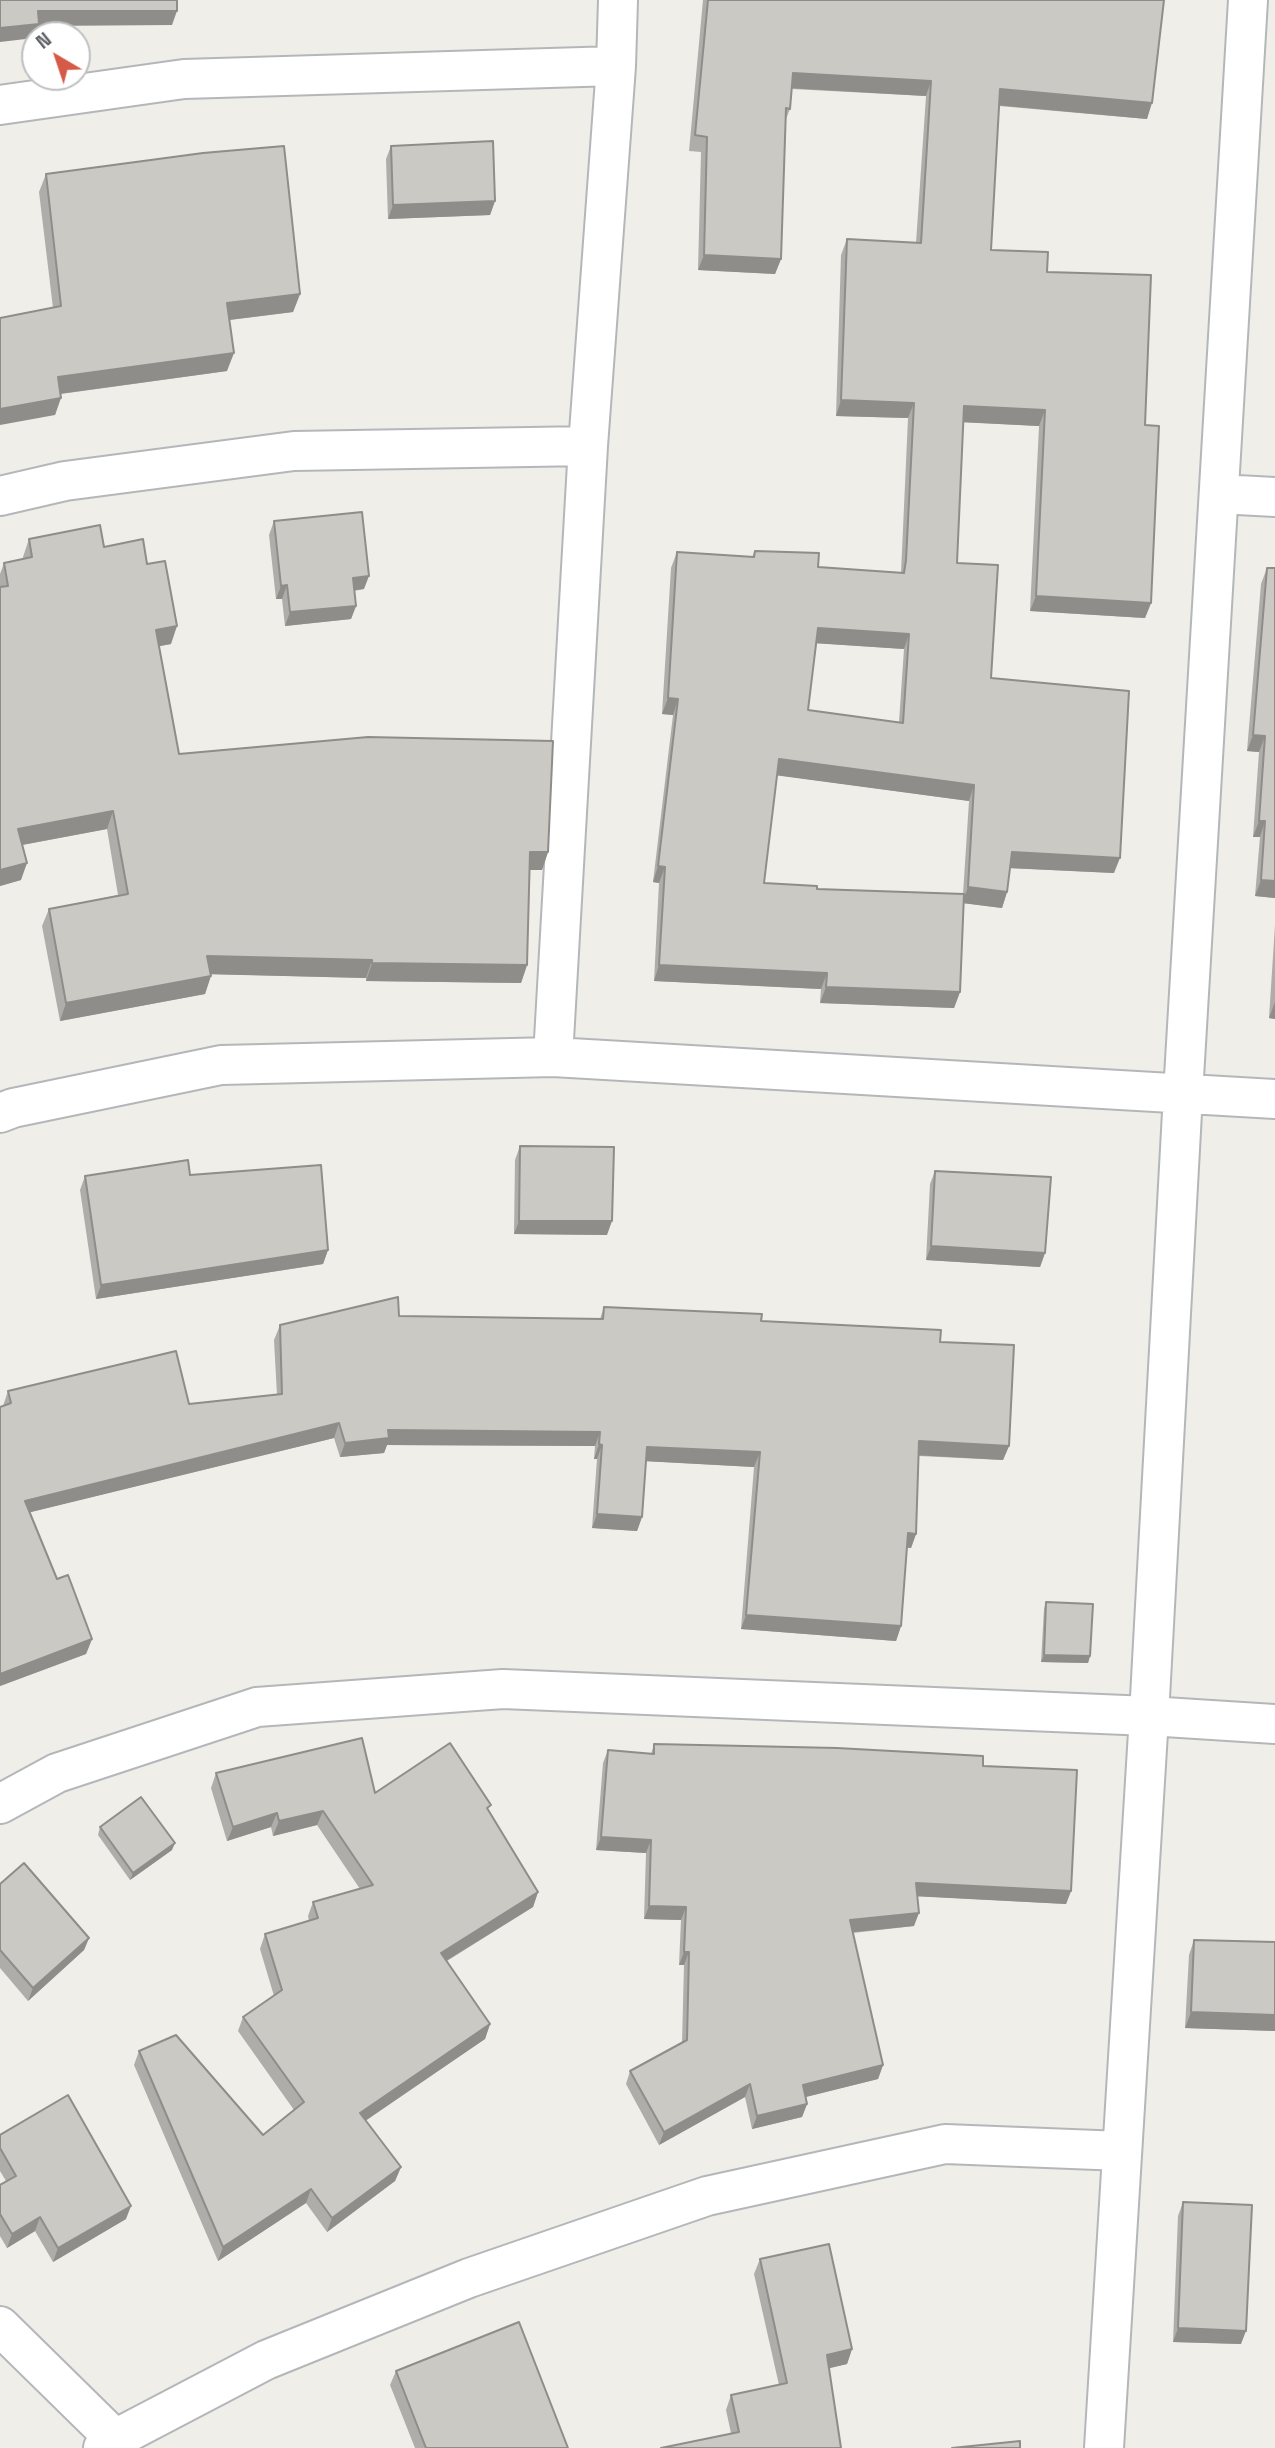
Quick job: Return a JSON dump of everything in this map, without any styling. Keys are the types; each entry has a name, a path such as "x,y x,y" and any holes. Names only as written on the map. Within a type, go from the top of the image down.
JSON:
{"street":[{"path":"553,1057 588,446 616,66 618,0"},
{"path":"1104,2448 1248,0"},
{"path":"0,105 184,79 616,66"},
{"path":"0,496 65,481 294,452 588,446"},
{"path":"1219,494 1275,497"},
{"path":"0,1113 13,1108 221,1065 553,1057 1275,1100"},
{"path":"0,1804 57,1773 257,1707 503,1689 1149,1716 1275,1724"},
{"path":"0,2326 109,2444 279,2355 469,2278 707,2196 945,2144 1122,2151"}],"building":[{"path":"0,0 177,0 177,11 38,11 39,21 21,21 21,26 0,28"},
{"path":"708,0 1164,0 1152,103 1000,89 991,250 1048,252 1047,272 1151,275 1145,425 1159,426 1151,603 1036,596 1045,410 964,406 957,563 998,565 991,678 1129,691 1120,858 1012,852 1007,892 968,887 974,785 779,759 764,883 817,886 817,889 964,894 960,992 826,987 827,973 659,965 665,867 658,866 678,699 668,698 677,552 754,557 755,551 819,553 818,567 904,573 914,403 841,400 847,239 921,243 931,81 793,73 790,109 786,108 781,259 704,255 707,137 695,135","holes":["818,628 909,634 903,723 808,710"]},
{"path":"493,141 495,201 393,205 391,146"},
{"path":"284,146 300,294 227,303 234,353 58,377 61,398 0,409 0,318 61,306 46,174 203,153"},
{"path":"362,512 369,576 353,578 356,606 290,612 287,585 281,586 274,521"},
{"path":"100,525 104,547 143,539 147,564 165,561 177,626 156,630 179,754 368,737 553,741 548,852 530,852 527,965 372,963 372,960 207,956 211,976 66,1003 49,909 128,894 113,811 18,829 27,863 0,870 0,587 8,586 4,563 32,557 29,539"},
{"path":"1267,568 1275,568 1275,881 1261,880 1265,821 1259,821 1265,736 1253,735"},
{"path":"520,1146 614,1147 612,1221 519,1221"},
{"path":"188,1160 190,1175 321,1165 328,1250 101,1285 85,1176"},
{"path":"935,1171 1051,1177 1045,1253 931,1246"},
{"path":"398,1297 399,1316 603,1319 604,1307 762,1314 761,1321 941,1330 940,1342 1014,1345 1009,1446 919,1441 916,1534 908,1533 901,1626 746,1615 760,1452 647,1447 642,1517 597,1514 602,1445 599,1444 600,1432 388,1430 389,1438 345,1443 339,1423 25,1501 57,1579 68,1575 92,1639 0,1674 0,1407 11,1403 8,1391 176,1351 189,1404 282,1394 280,1325"},
{"path":"1046,1602 1093,1604 1090,1656 1044,1655"},
{"path":"362,1738 375,1793 450,1743 491,1805 487,1808 538,1892 441,1953 490,2024 360,2113 401,2167 332,2218 311,2189 223,2247 139,2051 176,2035 263,2135 304,2102 243,2017 282,1990 265,1934 318,1918 313,1902 373,1885 323,1811 279,1821 277,1813 233,1827 216,1773"},
{"path":"654,1744 837,1748 983,1756 983,1766 1077,1770 1071,1891 916,1883 919,1913 850,1920 883,2065 803,2085 807,2104 757,2116 750,2084 664,2132 630,2071 687,2040 689,1952 684,1952 686,1907 649,1906 651,1840 601,1837 608,1750 654,1754"},
{"path":"141,1797 175,1843 133,1873 100,1827"},
{"path":"24,1863 89,1938 33,1988 0,1950 0,1884"},
{"path":"1194,1940 1275,1942 1275,2015 1191,2012"},
{"path":"68,2095 131,2206 58,2248 40,2217 12,2234 0,2214 0,2185 16,2176 0,2148 0,2135"},
{"path":"1183,2202 1252,2205 1246,2331 1178,2328"},
{"path":"829,2244 852,2349 827,2355 841,2448 661,2448 739,2432 731,2395 787,2383 760,2259"},
{"path":"519,2322 568,2448 426,2448 396,2371"},
{"path":"1020,2441 1020,2448 952,2448"}]}
